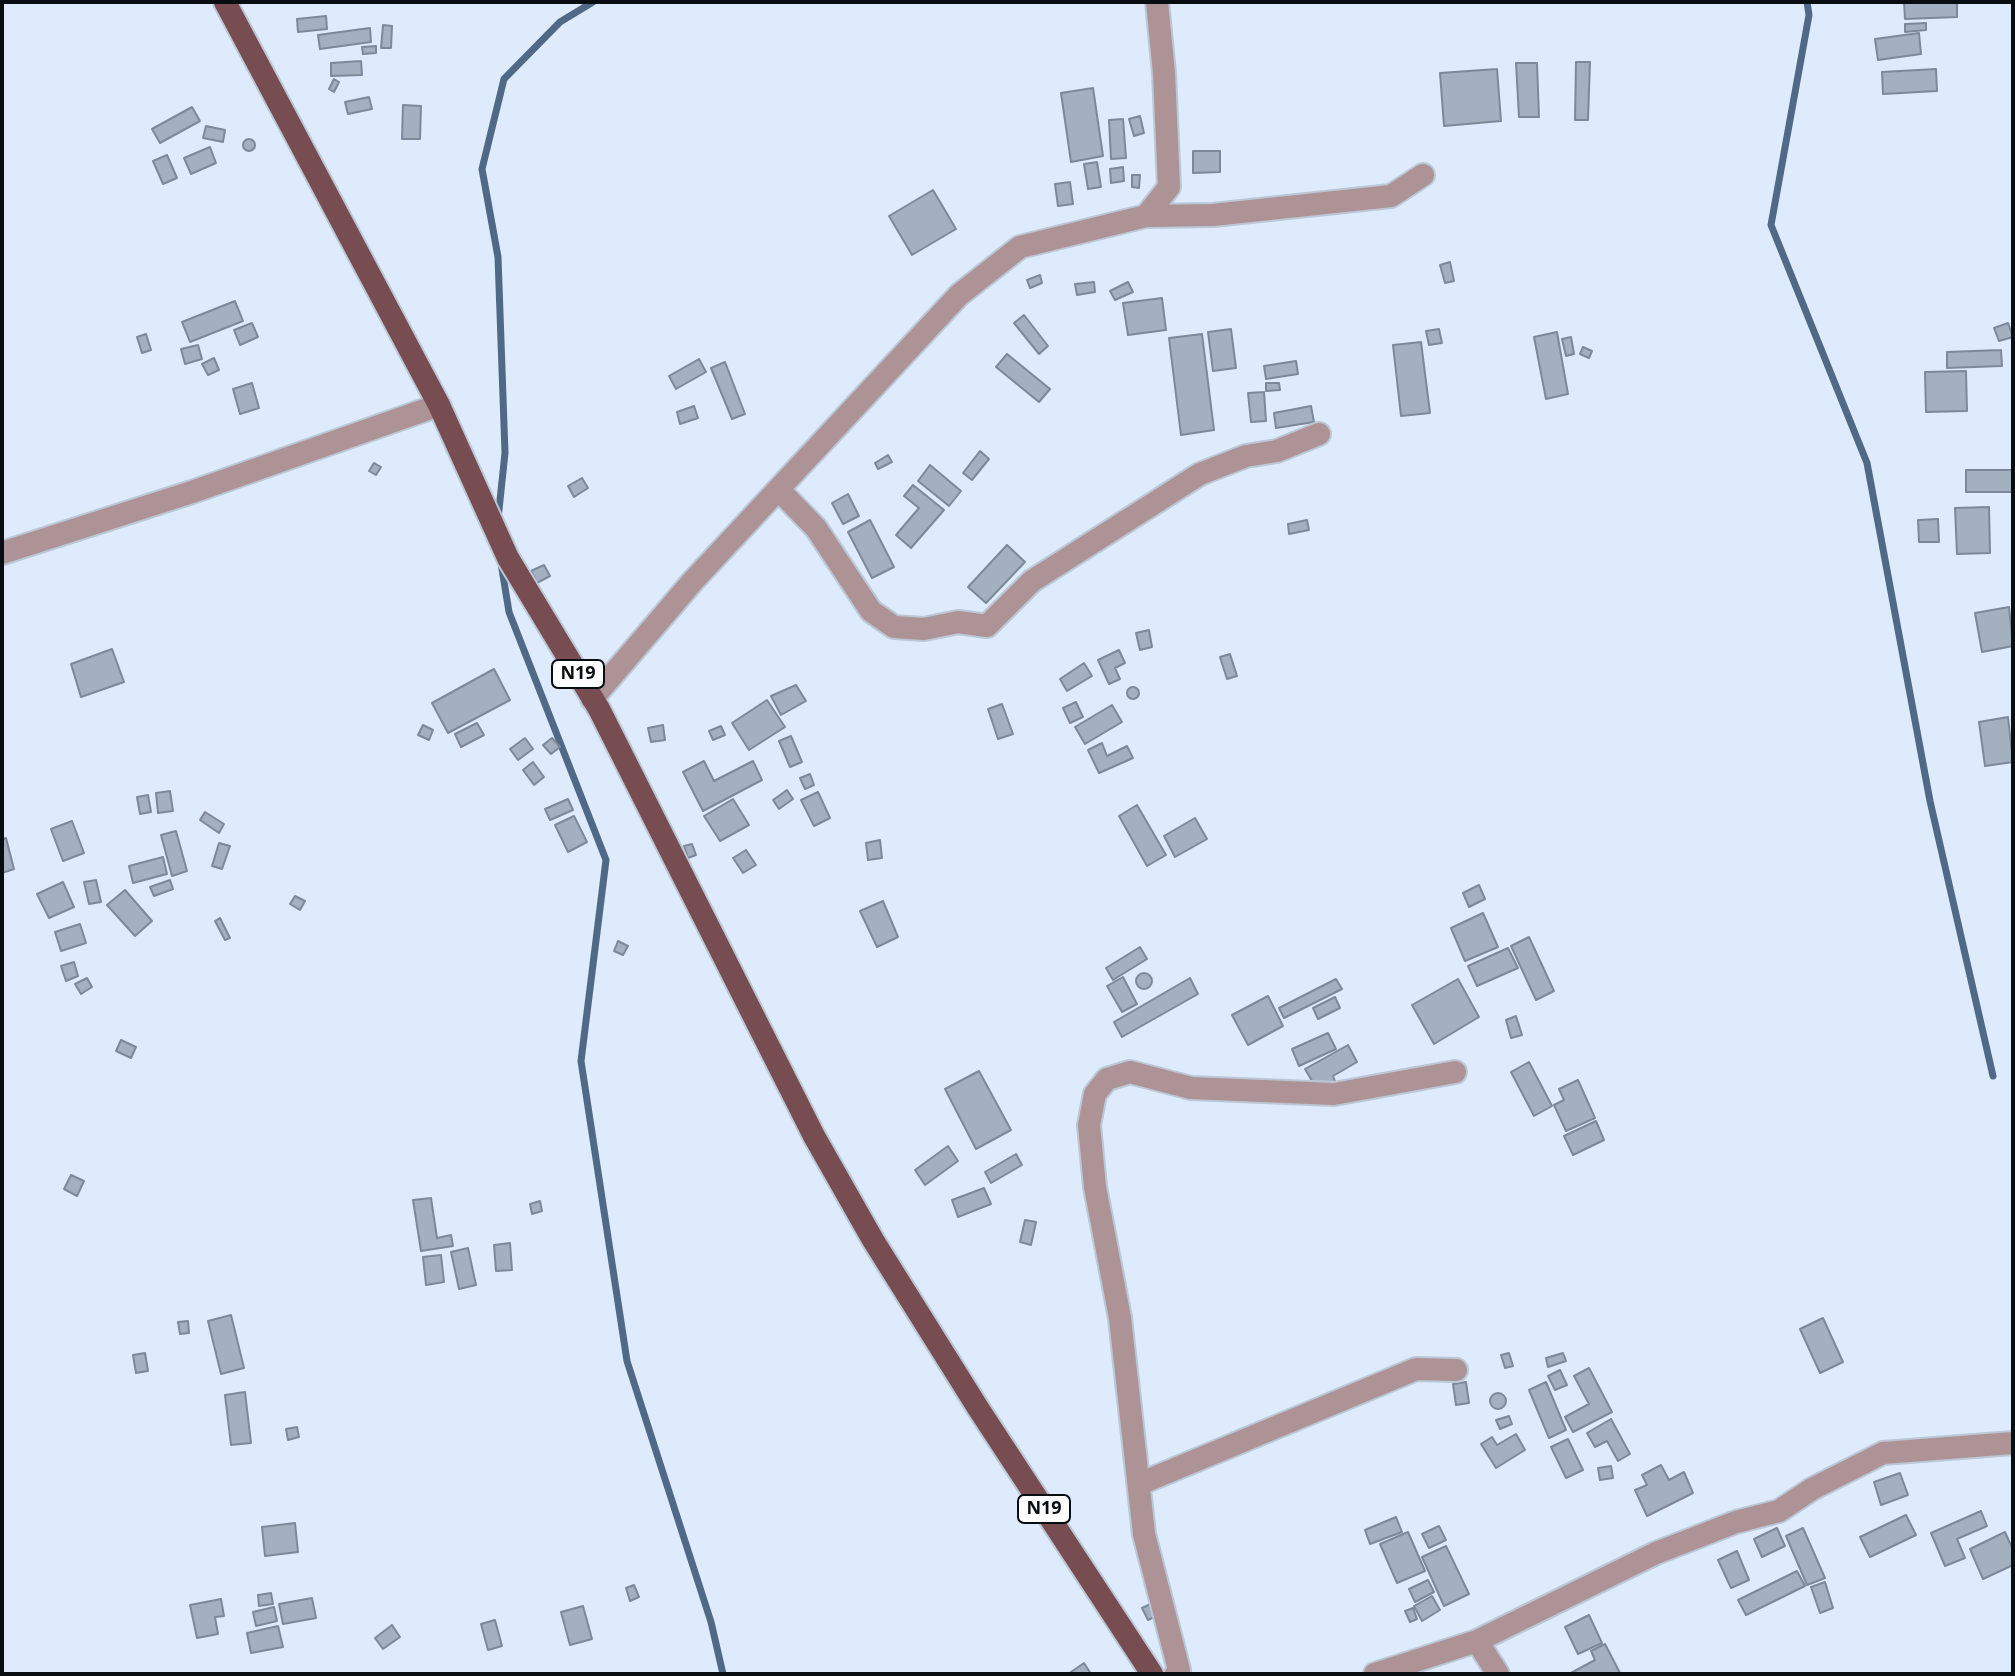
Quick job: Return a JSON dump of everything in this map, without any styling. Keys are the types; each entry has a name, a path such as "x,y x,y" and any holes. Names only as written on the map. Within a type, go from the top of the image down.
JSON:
{"main road":[{"name":"N19","path":"225,2 439,405 508,558 592,699 763,1039 873,1240 1152,1674"}],"street":[{"path":"1146,216 1169,187 1157,2"},
{"path":"592,699 693,581 959,295 1020,247 1146,216 1213,215 1391,196 1423,175"},
{"path":"2,553 192,492 439,405"},
{"path":"779,490 816,528 871,611 894,627 924,629 958,622 987,626 1032,581 1200,474 1246,456 1277,451 1319,434"},
{"path":"1176,1674 1179,1670 1144,1534 1120,1318 1095,1187 1089,1125 1095,1094 1107,1079 1130,1072 1191,1088 1334,1094 1455,1072"},
{"path":"1139,1484 1416,1369 1456,1370"},
{"path":"1375,1674 1477,1641 1656,1553 1736,1522 1779,1511 1812,1489 1883,1453 2013,1443"},
{"path":"1477,1641 1498,1674"}],"building":[{"path":"1904,2 1957,2 1957,17 1905,19"},
{"path":"326,16 327,29 298,32 297,19"},
{"path":"1926,23 1926,30 1905,32 1905,24"},
{"path":"383,25 392,26 391,48 381,48"},
{"path":"370,28 371,42 320,49 318,35"},
{"path":"1919,33 1921,54 1878,60 1875,39"},
{"path":"376,46 376,53 363,54 362,47"},
{"path":"361,61 362,75 331,76 331,63"},
{"path":"1576,62 1590,62 1588,120 1575,120"},
{"path":"1516,63 1537,63 1539,117 1519,117"},
{"path":"1497,69 1501,121 1444,126 1440,73"},
{"path":"1936,69 1937,91 1883,94 1882,72"},
{"path":"334,79 339,82 334,92 329,89"},
{"path":"1093,88 1103,156 1071,162 1061,93"},
{"path":"369,97 372,109 348,114 345,102"},
{"path":"403,105 421,106 420,139 402,139"},
{"path":"192,107 200,121 160,143 152,129"},
{"path":"1140,116 1144,133 1134,136 1129,119"},
{"path":"1123,119 1126,158 1111,159 1109,120"},
{"path":"206,126 225,130 223,142 203,138"},
{"path":"249,139 255,145 249,151 243,145"},
{"path":"210,147 216,163 191,174 184,158"},
{"path":"1193,151 1220,151 1220,172 1193,173"},
{"path":"167,155 177,178 163,184 153,161"},
{"path":"1097,162 1101,187 1088,189 1084,164"},
{"path":"1123,167 1124,181 1111,183 1110,169"},
{"path":"1132,175 1140,175 1139,188 1132,187"},
{"path":"1070,182 1073,204 1058,206 1055,184"},
{"path":"933,190 956,229 912,255 889,216"},
{"path":"1450,262 1454,281 1445,283 1440,265"},
{"path":"1040,275 1042,283 1030,288 1027,280"},
{"path":"1094,282 1095,292 1077,295 1075,284"},
{"path":"1128,282 1133,292 1115,300 1110,291"},
{"path":"1162,298 1166,330 1128,335 1123,303"},
{"path":"235,301 243,321 190,342 182,322"},
{"path":"1024,315 1048,346 1039,354 1014,323"},
{"path":"252,323 258,337 240,345 234,330"},
{"path":"2008,323 2013,337 1999,341 1994,328"},
{"path":"1231,329 1236,368 1213,371 1208,332"},
{"path":"1439,329 1442,343 1429,345 1426,331"},
{"path":"1557,332 1568,394 1546,399 1534,337"},
{"path":"146,334 151,350 142,353 137,337"},
{"path":"1202,334 1214,430 1181,435 1169,338"},
{"path":"1571,337 1574,354 1566,356 1562,339"},
{"path":"1421,342 1430,413 1401,416 1393,345"},
{"path":"198,345 202,359 185,364 181,349"},
{"path":"1583,347 1592,351 1589,358 1580,354"},
{"path":"2001,350 2002,366 1947,368 1947,352"},
{"path":"1007,354 1050,389 1039,402 996,367"},
{"path":"214,358 219,370 208,375 202,364"},
{"path":"699,359 706,372 676,389 669,376"},
{"path":"1296,361 1298,374 1266,379 1264,366"},
{"path":"725,362 745,414 732,419 711,368"},
{"path":"1966,371 1967,411 1926,412 1925,372"},
{"path":"252,383 259,408 240,414 233,389"},
{"path":"1266,383 1279,383 1280,390 1266,391"},
{"path":"1264,392 1266,421 1251,422 1248,393"},
{"path":"694,406 698,418 680,424 677,412"},
{"path":"1311,406 1314,422 1276,428 1274,413"},
{"path":"980,451 989,459 972,480 963,473"},
{"path":"888,455 892,462 878,469 875,463"},
{"path":"374,463 381,467 376,475 369,471"},
{"path":"930,465 961,491 949,506 918,481"},
{"path":"1966,470 2013,470 2013,492 1966,492"},
{"path":"582,478 588,488 574,497 568,486"},
{"path":"913,485 944,510 911,548 896,535 919,508 904,496"},
{"path":"848,494 859,516 843,524 832,503"},
{"path":"1989,507 1990,553 1957,554 1955,508"},
{"path":"1938,519 1939,542 1919,542 1918,520"},
{"path":"870,520 894,567 872,578 848,532"},
{"path":"1307,520 1309,530 1289,534 1288,524"},
{"path":"1007,545 1025,562 986,603 968,587"},
{"path":"544,565 550,576 537,583 531,571"},
{"path":"2009,607 2013,646 1982,652 1975,613"},
{"path":"1149,630 1152,647 1140,650 1136,633"},
{"path":"112,649 124,682 81,697 71,664"},
{"path":"1119,650 1125,663 1115,668 1120,679 1109,684 1098,660"},
{"path":"1230,654 1237,676 1227,679 1220,657"},
{"path":"1084,663 1092,676 1067,691 1060,679"},
{"path":"494,669 510,700 448,733 432,703"},
{"path":"796,685 806,701 781,715 771,696"},
{"path":"1133,687 1139,693 1133,699 1127,693"},
{"path":"767,700 785,727 749,750 732,723"},
{"path":"1076,702 1083,717 1070,723 1063,708"},
{"path":"1002,704 1013,734 998,739 988,709"},
{"path":"1112,705 1122,722 1085,744 1075,727"},
{"path":"2008,717 2013,762 1985,766 1979,722"},
{"path":"477,723 484,735 461,747 455,734"},
{"path":"423,725 433,730 429,740 418,735"},
{"path":"663,725 665,740 651,742 648,728"},
{"path":"721,726 725,735 713,740 709,731"},
{"path":"791,736 802,762 790,767 779,741"},
{"path":"525,738 533,749 518,760 510,749"},
{"path":"552,738 560,747 551,754 543,745"},
{"path":"1102,743 1107,756 1127,746 1133,758 1099,773 1088,750"},
{"path":"704,761 714,781 753,761 762,780 703,811 683,772"},
{"path":"533,762 544,777 534,785 523,770"},
{"path":"810,774 814,785 805,789 800,778"},
{"path":"787,790 793,799 779,809 773,800"},
{"path":"170,791 173,811 158,813 156,793"},
{"path":"818,792 830,818 814,826 801,800"},
{"path":"148,795 151,812 140,814 137,797"},
{"path":"568,799 573,810 550,820 545,809"},
{"path":"733,799 749,825 720,841 704,816"},
{"path":"1137,805 1166,855 1147,866 1119,816"},
{"path":"205,812 224,824 219,833 200,820"},
{"path":"574,816 587,842 568,852 555,825"},
{"path":"1195,818 1207,839 1175,857 1164,836"},
{"path":"72,821 84,853 63,861 51,829"},
{"path":"176,831 187,871 172,876 161,835"},
{"path":"6,838 14,869 2,873 2,840"},
{"path":"880,840 882,858 868,860 866,843"},
{"path":"219,843 230,846 222,869 212,866"},
{"path":"692,844 696,855 688,858 684,846"},
{"path":"746,850 756,865 743,873 733,858"},
{"path":"163,857 167,874 133,883 129,866"},
{"path":"96,880 101,902 89,904 84,882"},
{"path":"170,880 173,889 154,896 150,887"},
{"path":"63,882 74,907 49,918 37,894"},
{"path":"1479,885 1485,899 1469,907 1463,893"},
{"path":"125,890 152,921 135,936 107,905"},
{"path":"295,896 305,901 300,910 290,904"},
{"path":"883,901 898,937 877,947 860,911"},
{"path":"1483,913 1498,947 1465,961 1451,928"},
{"path":"220,918 230,938 225,940 215,921"},
{"path":"80,924 86,943 61,951 55,932"},
{"path":"1529,937 1554,991 1536,1000 1511,946"},
{"path":"618,941 628,946 623,955 614,951"},
{"path":"1140,947 1147,959 1113,980 1106,968"},
{"path":"1508,948 1518,968 1477,986 1468,966"},
{"path":"74,962 78,976 66,981 61,966"},
{"path":"1141,973 1147,973 1152,981 1150,987 1141,989 1136,984 1136,978"},
{"path":"1123,977 1137,1004 1122,1012 1107,986"},
{"path":"87,978 92,987 81,994 75,984"},
{"path":"1190,978 1198,994 1122,1037 1114,1022"},
{"path":"1336,979 1342,989 1284,1018 1279,1008"},
{"path":"1458,979 1479,1017 1434,1044 1412,1005"},
{"path":"1268,996 1283,1026 1248,1045 1232,1015"},
{"path":"1335,997 1340,1008 1318,1019 1313,1008"},
{"path":"1516,1016 1522,1035 1511,1038 1506,1020"},
{"path":"1328,1033 1336,1049 1299,1066 1292,1049"},
{"path":"121,1040 136,1047 131,1058 116,1051"},
{"path":"1348,1045 1357,1062 1333,1076 1335,1081 1318,1091 1305,1069"},
{"path":"1529,1062 1552,1106 1534,1116 1511,1072"},
{"path":"979,1071 1011,1130 976,1149 945,1089"},
{"path":"1578,1080 1595,1118 1566,1131 1554,1105 1564,1100 1559,1089"},
{"path":"1596,1121 1604,1140 1573,1155 1564,1136"},
{"path":"948,1146 958,1161 925,1185 915,1170"},
{"path":"1016,1154 1022,1165 991,1183 985,1172"},
{"path":"71,1175 84,1181 77,1196 64,1189"},
{"path":"984,1188 991,1204 958,1217 952,1200"},
{"path":"431,1198 437,1238 451,1235 453,1246 421,1251 413,1200"},
{"path":"540,1201 542,1211 532,1214 530,1204"},
{"path":"1025,1220 1036,1222 1031,1245 1020,1242"},
{"path":"510,1243 512,1270 496,1271 494,1245"},
{"path":"468,1248 476,1285 459,1289 451,1252"},
{"path":"441,1255 444,1282 426,1285 423,1257"},
{"path":"231,1315 244,1368 221,1374 208,1321"},
{"path":"1823,1318 1843,1362 1820,1373 1800,1329"},
{"path":"188,1321 189,1333 180,1334 178,1322"},
{"path":"145,1353 148,1371 136,1373 133,1355"},
{"path":"1509,1353 1513,1366 1505,1368 1501,1355"},
{"path":"1563,1353 1566,1361 1548,1367 1546,1358"},
{"path":"1589,1368 1612,1412 1573,1432 1565,1417 1589,1404 1574,1376"},
{"path":"1560,1370 1567,1385 1555,1390 1548,1376"},
{"path":"1466,1382 1469,1403 1456,1405 1453,1384"},
{"path":"1546,1382 1566,1430 1549,1438 1529,1390"},
{"path":"245,1392 251,1443 231,1445 225,1395"},
{"path":"1498,1393 1504,1395 1504,1407 1498,1409 1492,1407 1490,1401 1492,1395"},
{"path":"1509,1416 1512,1424 1500,1429 1496,1420"},
{"path":"1611,1419 1630,1454 1618,1461 1607,1441 1595,1447 1587,1433"},
{"path":"297,1427 299,1437 288,1440 286,1429"},
{"path":"1516,1434 1525,1450 1496,1468 1481,1444 1492,1437 1497,1445"},
{"path":"1568,1439 1583,1470 1566,1478 1551,1447"},
{"path":"1661,1465 1669,1480 1684,1472 1693,1493 1647,1516 1635,1490 1647,1485 1642,1475"},
{"path":"1611,1466 1613,1478 1600,1480 1598,1468"},
{"path":"1900,1473 1908,1495 1881,1505 1874,1482"},
{"path":"1981,1511 1987,1526 1957,1539 1965,1558 1945,1566 1931,1533"},
{"path":"1906,1515 1916,1535 1870,1557 1860,1537"},
{"path":"1396,1517 1402,1532 1370,1544 1365,1530"},
{"path":"295,1523 298,1552 265,1556 262,1527"},
{"path":"1439,1526 1446,1540 1429,1548 1422,1534"},
{"path":"1777,1528 1785,1546 1762,1557 1754,1539"},
{"path":"1803,1528 1825,1578 1807,1585 1786,1536"},
{"path":"1408,1532 1425,1571 1397,1583 1380,1544"},
{"path":"2005,1532 2013,1550 2013,1565 1983,1579 1970,1549"},
{"path":"1446,1546 1469,1594 1444,1606 1422,1557"},
{"path":"1737,1551 1749,1580 1731,1588 1718,1560"},
{"path":"1797,1571 1805,1586 1746,1615 1738,1600"},
{"path":"1428,1580 1434,1592 1415,1602 1409,1589"},
{"path":"1825,1582 1833,1608 1820,1613 1811,1587"},
{"path":"634,1585 639,1597 630,1601 626,1588"},
{"path":"271,1593 273,1604 259,1606 258,1595"},
{"path":"1432,1596 1440,1610 1422,1621 1414,1606"},
{"path":"312,1598 316,1618 283,1624 279,1604"},
{"path":"221,1599 224,1616 215,1617 218,1634 197,1638 190,1605"},
{"path":"1157,1601 1163,1613 1148,1620 1142,1608"},
{"path":"583,1606 592,1639 570,1645 561,1612"},
{"path":"274,1607 277,1621 256,1626 253,1612"},
{"path":"1413,1608 1417,1619 1410,1622 1405,1611"},
{"path":"1589,1615 1602,1643 1578,1654 1565,1627"},
{"path":"495,1620 502,1646 488,1650 481,1624"},
{"path":"392,1625 400,1637 383,1649 375,1638"},
{"path":"278,1626 283,1647 251,1653 247,1633"},
{"path":"1605,1644 1620,1673 1569,1674 1595,1660 1591,1651"},
{"path":"1084,1663 1091,1674 1068,1674"}],"waterway":[{"path":"498,519 505,453 498,257 482,169 504,79 560,22 593,2"},
{"path":"1807,2 1809,15 1771,225 1867,463 1930,801 1993,1076"},
{"path":"501,563 509,612 606,860 581,1061 627,1361 711,1622 723,1674"}]}
